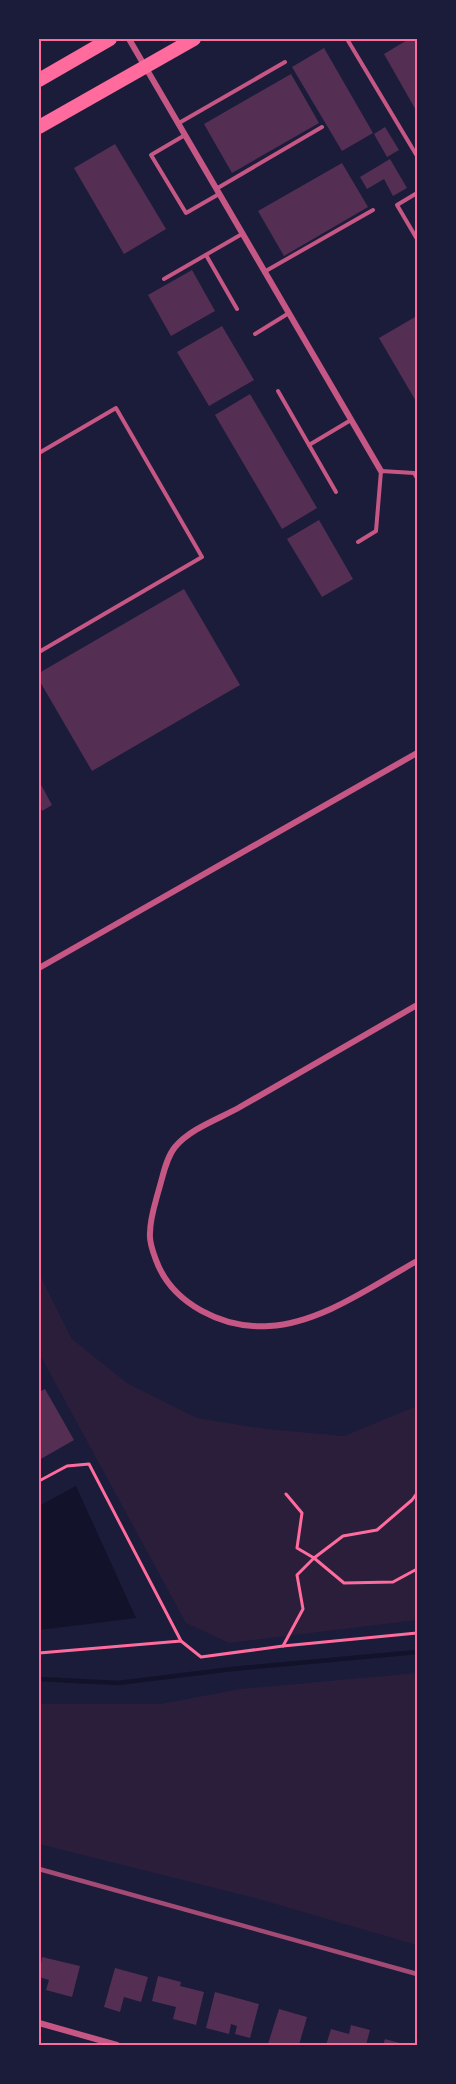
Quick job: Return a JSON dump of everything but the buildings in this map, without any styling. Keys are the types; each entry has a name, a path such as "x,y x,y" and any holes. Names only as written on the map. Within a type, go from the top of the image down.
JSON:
{"main road":[{"path":"39,80 110,39"},
{"path":"39,127 194,39"}],"street":[{"path":"129,39 381,471"},
{"path":"39,968 417,753"},
{"path":"417,1005 186,1136 173,1149 164,1170 149,1235 161,1274 180,1297 208,1314 239,1324 268,1327 314,1317 417,1261"},
{"path":"39,2023 117,2045"}],"lane":[{"path":"346,39 417,156"},
{"path":"178,123 285,62"},
{"path":"184,135 150,155 186,213 217,191 322,127"},
{"path":"417,193 397,205 417,239"},
{"path":"264,272 373,210"},
{"path":"164,279 242,234"},
{"path":"206,255 237,309"},
{"path":"255,334 289,314"},
{"path":"278,391 336,492"},
{"path":"39,453 116,408 202,556 39,652"},
{"path":"309,445 351,420"},
{"path":"358,542 376,531 381,471 414,473 417,478"}],"path":[{"path":"39,1481 67,1466 89,1464 181,1641 201,1657 283,1646 417,1634"},
{"path":"283,1646 303,1609 297,1575 314,1558 343,1536 378,1530 417,1493"},
{"path":"286,1494 302,1513 297,1548 314,1558 344,1583 393,1582 417,1569"},
{"path":"39,1653 181,1641"}],"shaded area":[{"path":"39,1273 72,1339 127,1383 197,1418 266,1429 344,1436 417,1406 417,1620 229,1643 186,1623 39,1353"},
{"path":"76,1486 136,1618 39,1630 39,1506"},
{"path":"417,1673 417,1945 251,1897 39,1844 39,1704 161,1704 240,1689"}],"waterway":[{"path":"39,1679 118,1683 232,1669 417,1652"}],"railway":[{"path":"39,1869 417,1974"}]}
